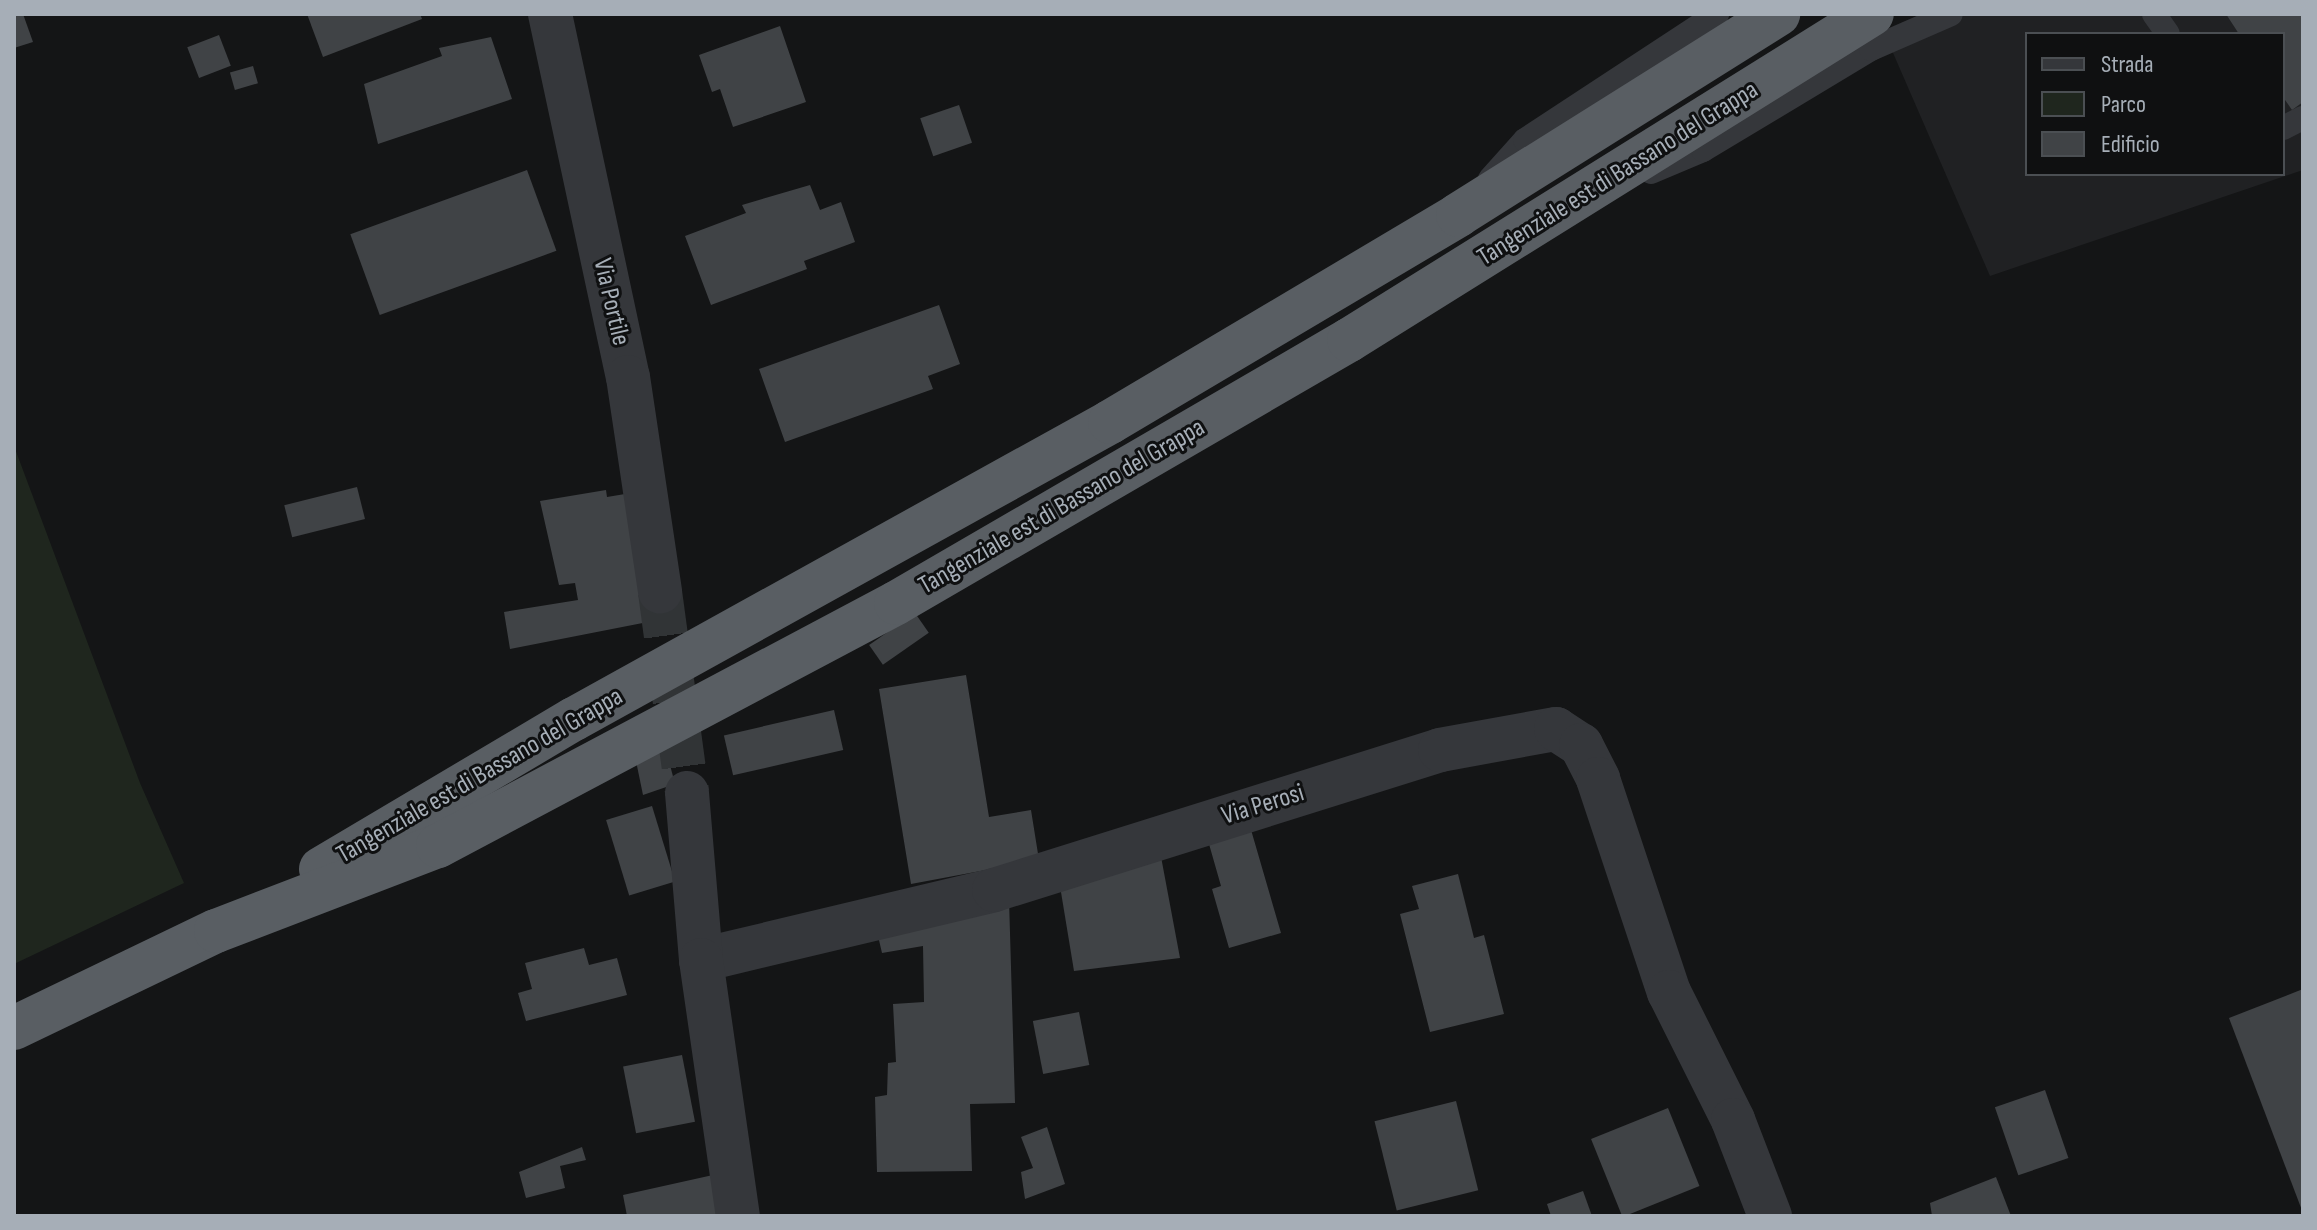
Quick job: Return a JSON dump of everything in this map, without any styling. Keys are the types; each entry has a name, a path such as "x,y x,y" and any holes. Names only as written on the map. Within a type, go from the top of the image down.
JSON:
{"highway":[{"name":"Tangenziale est di Bassano del Grappa","path":"216,931 574,719 1110,422 1458,215 1778,14"},
{"name":"Tangenziale est di Bassano del Grappa","path":"14,1028 216,931 438,846 654,733 1134,467 1561,211 1872,14"}],"street":[{"name":"Via Portile","path":"550,14 628,377 660,592"},
{"name":"Via Perosi","path":"701,960 994,890 1440,750 1556,729 1581,745 1598,779 1669,992 1733,1120 1770,1216"},
{"path":"687,793 701,960 738,1216"}],"lane":[{"path":"1458,215 1525,140 1717,14"},
{"path":"1561,211 1703,150 1871,49 1951,14"},
{"path":"2154,14 2167,32"},
{"path":"2285,127 2303,118"}],"shaded area":[{"path":"1930,14 2303,14 2303,170 1990,276 1890,46"}],"green space":[{"path":"14,446 140,783 184,883 14,964"}],"building":[{"path":"14,14 23,14 33,42 14,48"},
{"path":"307,14 420,14 422,19 323,57"},
{"path":"2226,14 2302,14 2303,102 2292,110 2285,100 2285,32 2238,32"},
{"path":"780,26 806,102 733,127 720,89 712,92 699,55"},
{"path":"219,35 231,66 199,78 187,47"},
{"path":"491,37 512,99 378,144 364,84 442,56 439,48"},
{"path":"253,66 258,83 235,90 230,73"},
{"path":"959,105 972,143 933,156 920,118"},
{"path":"527,170 556,251 380,315 350,234"},
{"path":"810,185 820,210 841,202 855,242 804,261 807,269 711,305 685,236 746,213 742,205"},
{"path":"939,305 960,364 928,376 933,389 785,442 759,369"},
{"path":"357,487 365,519 292,537 284,505"},
{"path":"606,490 607,497 637,492 658,620 510,649 504,612 578,600 575,583 559,585 540,501"},
{"path":"915,613 929,633 883,665 869,645"},
{"path":"966,675 989,817 1031,810 1039,860 911,884 879,689"},
{"path":"834,710 843,750 733,775 724,735"},
{"path":"665,746 675,784 643,795 636,761"},
{"path":"652,806 675,882 629,896 606,820"},
{"path":"1247,816 1281,933 1229,948 1212,889 1221,886 1205,830"},
{"path":"1159,846 1180,958 1074,971 1059,880"},
{"path":"1458,874 1474,938 1484,935 1504,1014 1430,1032 1400,914 1419,909 1412,886"},
{"path":"1009,899 1015,1103 970,1104 972,1171 877,1172 875,1097 887,1095 888,1063 896,1062 893,1004 924,1002 923,946 882,953 875,923"},
{"path":"584,948 589,965 617,958 627,995 526,1021 518,993 532,989 525,963"},
{"path":"2303,989 2303,1213 2229,1018"},
{"path":"1079,1012 1089,1065 1043,1074 1033,1021"},
{"path":"682,1055 695,1122 636,1133 623,1066"},
{"path":"2045,1090 2068,1158 2018,1175 1995,1107"},
{"path":"1456,1101 1478,1190 1397,1211 1374,1121"},
{"path":"1668,1108 1699,1186 1622,1216 1591,1139"},
{"path":"1047,1127 1065,1184 1025,1199 1021,1172 1033,1168 1021,1137"},
{"path":"582,1147 586,1160 560,1166 565,1188 526,1198 519,1172"},
{"path":"713,1175 720,1216 627,1216 623,1195"},
{"path":"1996,1177 2011,1216 1932,1216 1930,1203"},
{"path":"1583,1191 1592,1216 1551,1216 1547,1204"}],"tunnel":[{"path":"660,592 687,793"}]}
